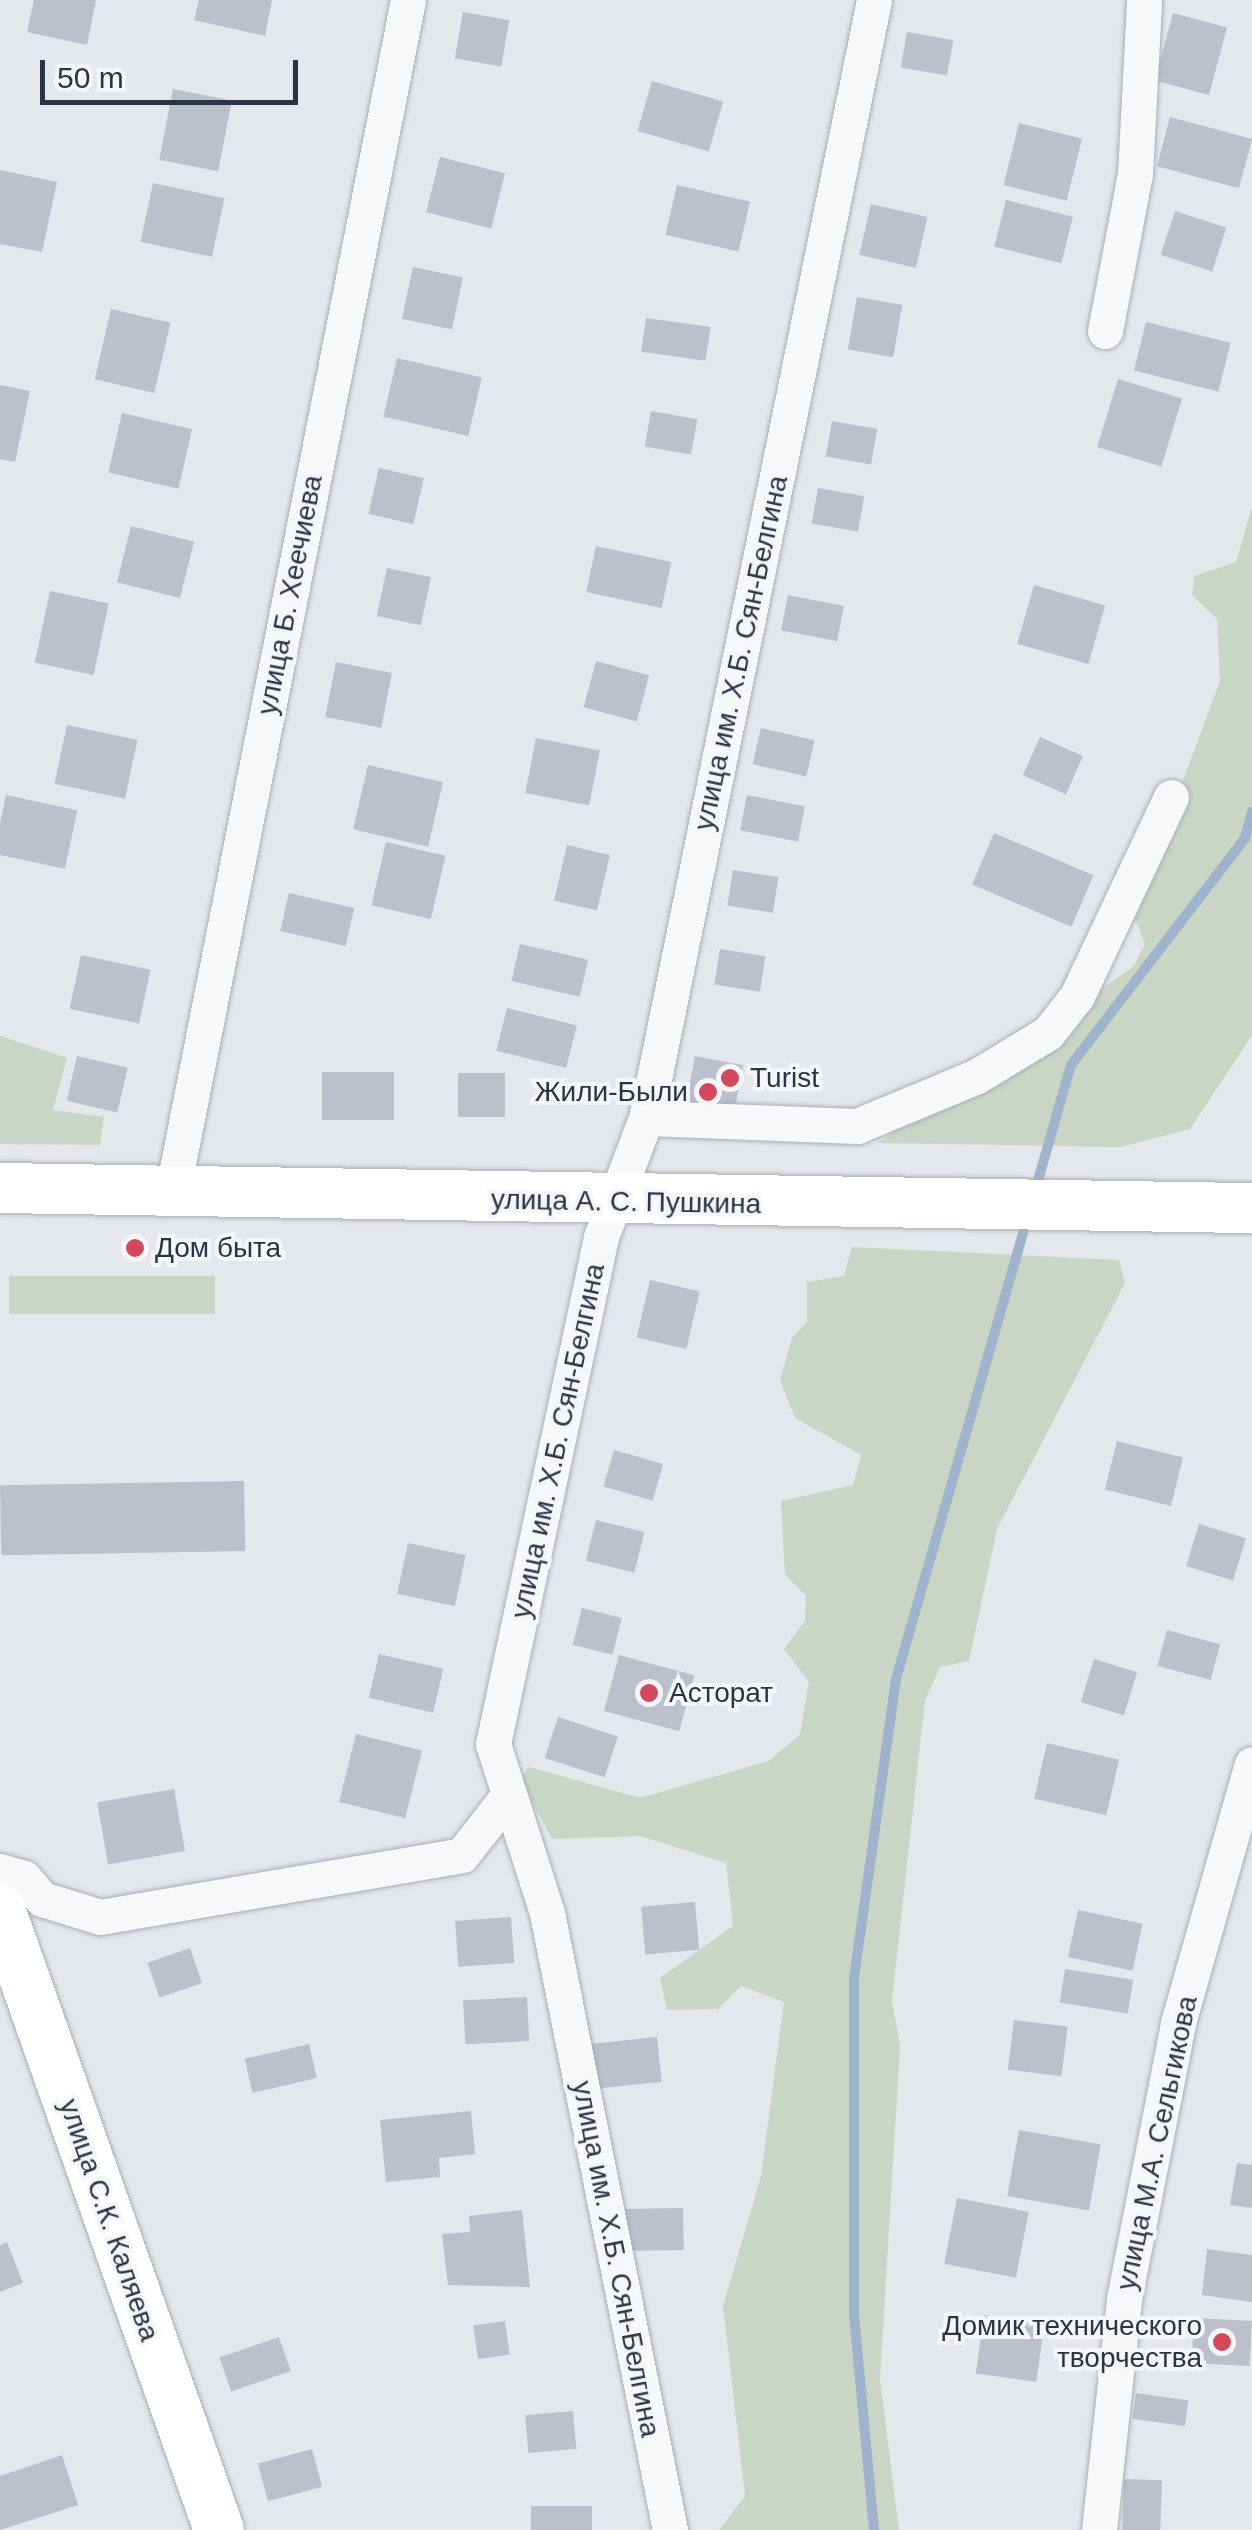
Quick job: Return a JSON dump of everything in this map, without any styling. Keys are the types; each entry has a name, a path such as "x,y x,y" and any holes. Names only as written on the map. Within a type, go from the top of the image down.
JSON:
{"main road":[{"name":"улица А. С. Пушкина","path":"0,1188 612,1204 1241,1208"},
{"name":"улица С.К. Каляева","path":"0,1909 218,2530"}],"street":[{"name":"улица Б. Хеечиева","path":"174,1190 408,0"},
{"name":"улица им. Х.Б. Сян-Белгина","path":"670,2530 547,1913 504,1801 493,1744 612,1204 646,1118 874,0"},
{"path":"1105,332 1135,174 1144,0"},
{"path":"646,1118 858,1126 992,1068 1048,1033 1077,996 1171,797"},
{"name":"улица М.А. Сельгикова","path":"1098,2530 1124,2299 1178,2023 1252,1764"},
{"path":"0,1871 24,1878 42,1899 100,1917 462,1856 504,1801"}],"green space":[{"path":"1252,507 1252,1035 1190,1129 1121,1147 878,1143 1133,967 1145,944 1133,914 1220,681 1217,619 1192,595 1194,576 1236,562"},
{"path":"0,1036 67,1058 53,1110 104,1117 100,1145 0,1144"},
{"path":"852,1247 1119,1260 1125,1283 997,1529 969,1661 940,1667 925,1700 892,2001 900,2046 880,2379 899,2530 719,2530 745,2496 723,2306 761,2176 784,2002 741,1986 718,2009 667,2010 660,1978 733,1926 726,1863 640,1836 552,1839 520,1779 529,1767 640,1798 768,1761 800,1735 809,1682 784,1649 805,1621 806,1596 785,1575 781,1501 853,1485 861,1455 795,1418 780,1380 792,1338 807,1322 807,1282 844,1276"},
{"path":"9,1276 215,1276 215,1314 9,1314"}],"building":[{"path":"34,0 96,0 87,45 27,32"},
{"path":"199,0 272,0 265,36 194,20"},
{"path":"463,12 509,20 501,66 455,58"},
{"path":"1173,13 1227,27 1209,95 1155,81"},
{"path":"907,32 953,40 947,76 901,67"},
{"path":"652,81 723,101 709,151 638,131"},
{"path":"173,89 232,100 218,171 159,160"},
{"path":"1170,117 1252,139 1239,188 1157,166"},
{"path":"1019,123 1082,139 1067,201 1004,185"},
{"path":"440,157 505,173 491,229 426,212"},
{"path":"0,170 57,182 42,252 0,244"},
{"path":"153,183 224,198 212,257 141,242"},
{"path":"677,185 750,202 739,252 666,235"},
{"path":"1006,200 1073,217 1061,263 994,247"},
{"path":"871,204 928,217 916,268 859,255"},
{"path":"1175,211 1226,228 1212,271 1161,255"},
{"path":"413,267 463,278 452,329 402,319"},
{"path":"857,297 902,305 893,357 848,349"},
{"path":"111,309 170,323 154,393 95,379"},
{"path":"646,318 710,327 706,361 641,352"},
{"path":"1146,322 1230,343 1218,392 1134,371"},
{"path":"397,358 482,378 468,436 384,416"},
{"path":"1118,379 1182,399 1161,466 1097,447"},
{"path":"0,385 30,391 15,462 0,459"},
{"path":"651,411 697,419 691,455 645,446"},
{"path":"122,413 192,429 178,489 108,472"},
{"path":"832,421 877,429 871,464 826,456"},
{"path":"379,468 424,478 413,524 368,514"},
{"path":"818,488 864,496 858,532 812,523"},
{"path":"131,526 194,542 180,598 117,582"},
{"path":"596,546 671,562 662,608 586,592"},
{"path":"387,568 431,577 421,625 377,616"},
{"path":"1034,585 1105,605 1088,664 1017,644"},
{"path":"50,591 109,603 94,675 35,662"},
{"path":"788,595 844,606 837,641 781,630"},
{"path":"596,661 649,675 637,722 584,707"},
{"path":"336,662 392,673 381,728 325,717"},
{"path":"67,725 137,740 125,799 55,784"},
{"path":"761,728 815,740 806,776 753,764"},
{"path":"1040,737 1083,756 1066,794 1023,775"},
{"path":"536,738 600,750 589,805 525,793"},
{"path":"368,765 443,782 428,847 353,829"},
{"path":"6,795 77,810 65,869 0,855 0,823"},
{"path":"747,795 805,806 798,842 740,830"},
{"path":"994,833 1093,875 1072,927 972,885"},
{"path":"386,842 445,856 431,919 371,905"},
{"path":"567,845 610,855 597,910 554,901"},
{"path":"733,870 778,877 773,913 727,906"},
{"path":"289,893 354,908 346,946 280,931"},
{"path":"520,944 588,960 580,997 511,981"},
{"path":"720,949 765,956 760,992 714,985"},
{"path":"81,955 150,970 139,1024 70,1009"},
{"path":"507,1008 577,1025 566,1068 496,1051"},
{"path":"77,1056 128,1068 117,1113 67,1101"},
{"path":"695,1056 743,1065 734,1111 686,1101"},
{"path":"322,1072 394,1072 394,1120 322,1120"},
{"path":"458,1073 505,1073 505,1117 458,1117"},
{"path":"650,1280 700,1291 686,1349 637,1337"},
{"path":"1117,1441 1183,1457 1171,1506 1105,1490"},
{"path":"614,1450 663,1464 653,1501 604,1487"},
{"path":"244,1481 245,1551 1,1555 0,1485"},
{"path":"596,1520 645,1532 634,1573 586,1561"},
{"path":"1199,1524 1246,1538 1233,1580 1186,1566"},
{"path":"408,1543 466,1555 455,1606 397,1594"},
{"path":"582,1608 622,1618 613,1655 573,1645"},
{"path":"1167,1630 1220,1644 1211,1680 1157,1666"},
{"path":"379,1654 443,1669 433,1713 369,1698"},
{"name":"Асторат","path":"619,1655 694,1675 679,1731 604,1711"},
{"path":"1094,1659 1137,1672 1124,1715 1081,1702"},
{"path":"558,1717 618,1736 605,1777 545,1758"},
{"path":"356,1734 422,1750 405,1818 339,1802"},
{"path":"1047,1743 1119,1760 1106,1815 1034,1799"},
{"path":"174,1789 185,1851 108,1865 97,1803"},
{"path":"695,1902 699,1950 645,1955 641,1907"},
{"path":"1078,1910 1143,1924 1133,1971 1068,1957"},
{"path":"511,1917 514,1963 458,1967 455,1921"},
{"path":"190,1948 202,1983 159,1998 147,1963"},
{"path":"1065,1969 1133,1980 1128,2013 1060,2003"},
{"path":"527,1997 529,2041 465,2044 463,2000"},
{"path":"1014,2020 1068,2027 1062,2076 1008,2070"},
{"path":"657,2037 662,2082 597,2089 592,2044"},
{"path":"309,2044 317,2078 253,2093 245,2059"},
{"path":"471,2111 475,2154 439,2158 440,2177 386,2182 380,2120"},
{"path":"1019,2130 1101,2144 1089,2210 1007,2196"},
{"path":"1237,2163 1252,2165 1252,2208 1230,2205"},
{"path":"957,2198 1029,2212 1016,2278 944,2264"},
{"path":"683,2208 684,2250 626,2251 625,2209"},
{"path":"522,2210 530,2287 448,2285 442,2234 470,2232 469,2216"},
{"path":"7,2242 23,2283 0,2292 0,2245"},
{"path":"1207,2249 1252,2255 1252,2302 1202,2295"},
{"path":"984,2315 1044,2323 1036,2382 976,2373"},
{"name":"Домик технического творчества","path":"1194,2318 1252,2321 1250,2366 1192,2363"},
{"path":"505,2321 510,2355 478,2359 473,2325"},
{"path":"279,2337 291,2371 231,2392 219,2358"},
{"path":"1136,2393 1188,2400 1185,2426 1132,2419"},
{"path":"573,2411 576,2449 528,2453 525,2415"},
{"path":"312,2449 322,2487 268,2501 258,2463"},
{"path":"62,2455 78,2505 0,2530 0,2476"},
{"path":"1124,2479 1162,2480 1160,2530 1122,2530"},
{"path":"531,2506 592,2506 592,2530 531,2530"}],"waterway":[{"path":"1035,1191 1071,1065 1245,838 1252,812"},
{"path":"874,2530 854,2313 854,1978 896,1679 1028,1217"}],"place":[{"name":"Turist","path":"730,1078"},
{"name":"Жили-Были","path":"708,1092"},
{"name":"Дом быта","path":"135,1248"},
{"name":"Асторат","path":"649,1693"},
{"name":"Домик технического творчества","path":"1222,2342"}]}
